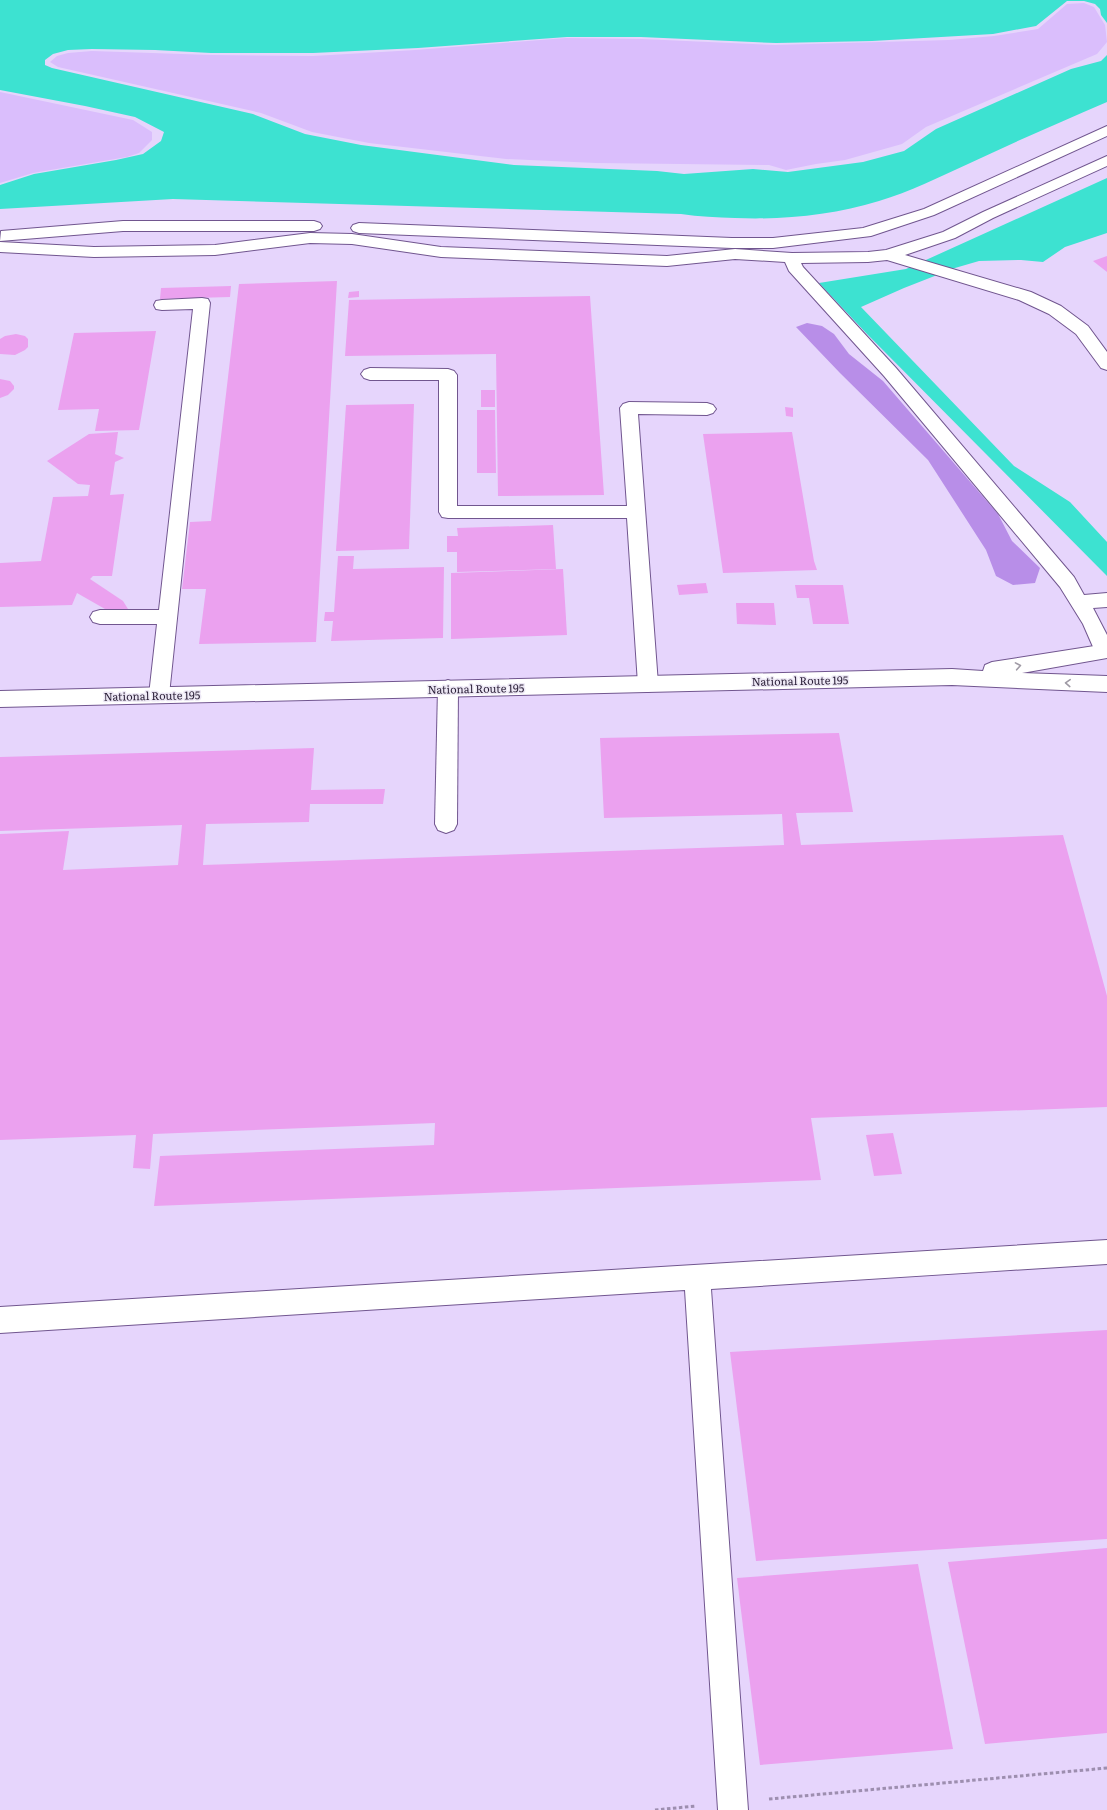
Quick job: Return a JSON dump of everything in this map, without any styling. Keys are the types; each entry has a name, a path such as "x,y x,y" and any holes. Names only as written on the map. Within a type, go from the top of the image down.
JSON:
{"main road":[{"path":"0,236 123,226 284,225 340,233 441,252 667,261 735,254 774,243 818,240 865,232 900,222 929,212 1107,130"},
{"path":"0,247 94,252 215,250 340,233 750,249 792,258 841,259 888,254 949,235 988,215 1107,160"},
{"path":"888,254 1024,296 1054,310 1082,330 1107,364"},
{"path":"792,258 795,268 890,372 1067,582 1092,623 1106,651"},
{"path":"159,695 202,304 162,305"},
{"path":"370,374 448,375 448,512 636,512"},
{"path":"648,684 629,408 707,409"},
{"path":"1079,602 1107,600"},
{"path":"100,617 167,616"},
{"name":"National Route 195","path":"952,677 1106,651"},
{"name":"National Route 195","path":"0,699 952,677 1107,684"},
{"path":"446,824 448,688"},
{"path":"0,1320 1107,1252"},
{"path":"697,1276 733,1806"}],"path":[{"path":"655,1810 733,1806 1107,1768"}],"shaded area":[{"path":"0,0 1107,0 1107,23 1101,15 1100,9 1095,4 1084,1 1067,1 1036,26 993,34 872,41 776,43 641,37 567,37 418,48 313,53 211,53 92,49 68,50 53,54 45,60 45,65 52,68 253,114 305,134 361,145 514,165 657,171 684,174 753,169 788,172 863,162 904,151 936,129 1071,69 1101,61 1107,55 1107,102 902,193 862,206 808,216 735,218 681,214 173,199 0,209 0,185 34,174 143,154 161,141 164,132 135,117 0,90"},
{"path":"1084,3 1094,7 1105,25 1107,42 1097,54 926,127 902,144 845,160 786,170 769,165 596,163 506,159 369,143 312,132 261,113 58,67 50,62 57,56 68,53 92,51 212,55 313,56 415,50 566,38 642,39 775,45 949,40 994,36 1038,29 1067,4"},
{"path":"0,92 133,120 152,132 152,140 139,153 127,157 33,173 0,183"},
{"path":"1107,178 1107,233 1065,247 1043,262 1021,260 979,261 955,268 861,307 1014,466 1070,502 1107,542 1107,576 867,334 819,283 906,269"},
{"path":"807,323 822,326 834,334 849,354 883,381 998,514 1012,541 1040,568 1035,583 1013,585 996,576 986,550 928,460 796,327"}],"building":[{"path":"1107,256 1107,272 1093,261"},
{"path":"337,281 316,642 199,644 206,589 182,589 190,522 211,521 239,284"},
{"path":"231,286 230,297 160,299 161,288"},
{"path":"359,291 359,297 348,298 349,292"},
{"path":"590,296 604,495 498,496 496,354 345,356 349,300"},
{"path":"156,331 139,430 95,431 99,409 58,410 74,333"},
{"path":"16,334 25,336 28,339 28,347 15,355 0,354 0,339 5,336"},
{"path":"0,379 10,381 14,386 14,389 8,395 0,398"},
{"path":"481,390 495,390 495,407 481,407"},
{"path":"414,404 409,549 336,551 346,405"},
{"path":"785,407 793,408 793,417 786,416"},
{"path":"477,410 495,410 496,473 477,473"},
{"path":"118,432 115,454 124,458 115,462 110,495 124,494 112,576 93,576 90,579 123,601 128,609 126,611 112,613 77,593 72,605 0,607 0,563 41,561 53,497 88,496 90,485 78,484 47,461 89,434"},
{"path":"792,432 814,561 817,570 723,573 703,434"},
{"path":"553,525 556,569 457,572 457,552 447,552 447,536 458,536 457,528"},
{"path":"338,556 354,556 353,569 444,567 443,638 331,641 333,621 324,621 325,612 334,612"},
{"path":"563,569 567,635 451,639 451,573"},
{"path":"706,583 708,593 679,595 677,585"},
{"path":"795,585 843,585 849,624 813,624 809,598 797,598"},
{"path":"736,603 774,603 776,625 737,624"},
{"path":"839,733 853,812 796,813 801,845 1063,835 1107,996 1107,1107 811,1118 821,1180 154,1206 160,1156 434,1145 435,1123 153,1134 150,1169 133,1168 136,1135 0,1140 0,834 69,831 63,870 178,865 182,825 0,831 0,757 314,748 311,790 385,789 383,804 310,804 309,822 206,824 203,865 784,845 782,814 604,818 600,738"},
{"path":"893,1133 902,1174 874,1176 866,1135"},
{"path":"1107,1330 1107,1539 756,1561 730,1352"},
{"path":"1107,1548 1107,1733 985,1744 948,1562"},
{"path":"918,1564 953,1749 760,1765 737,1578"}]}
